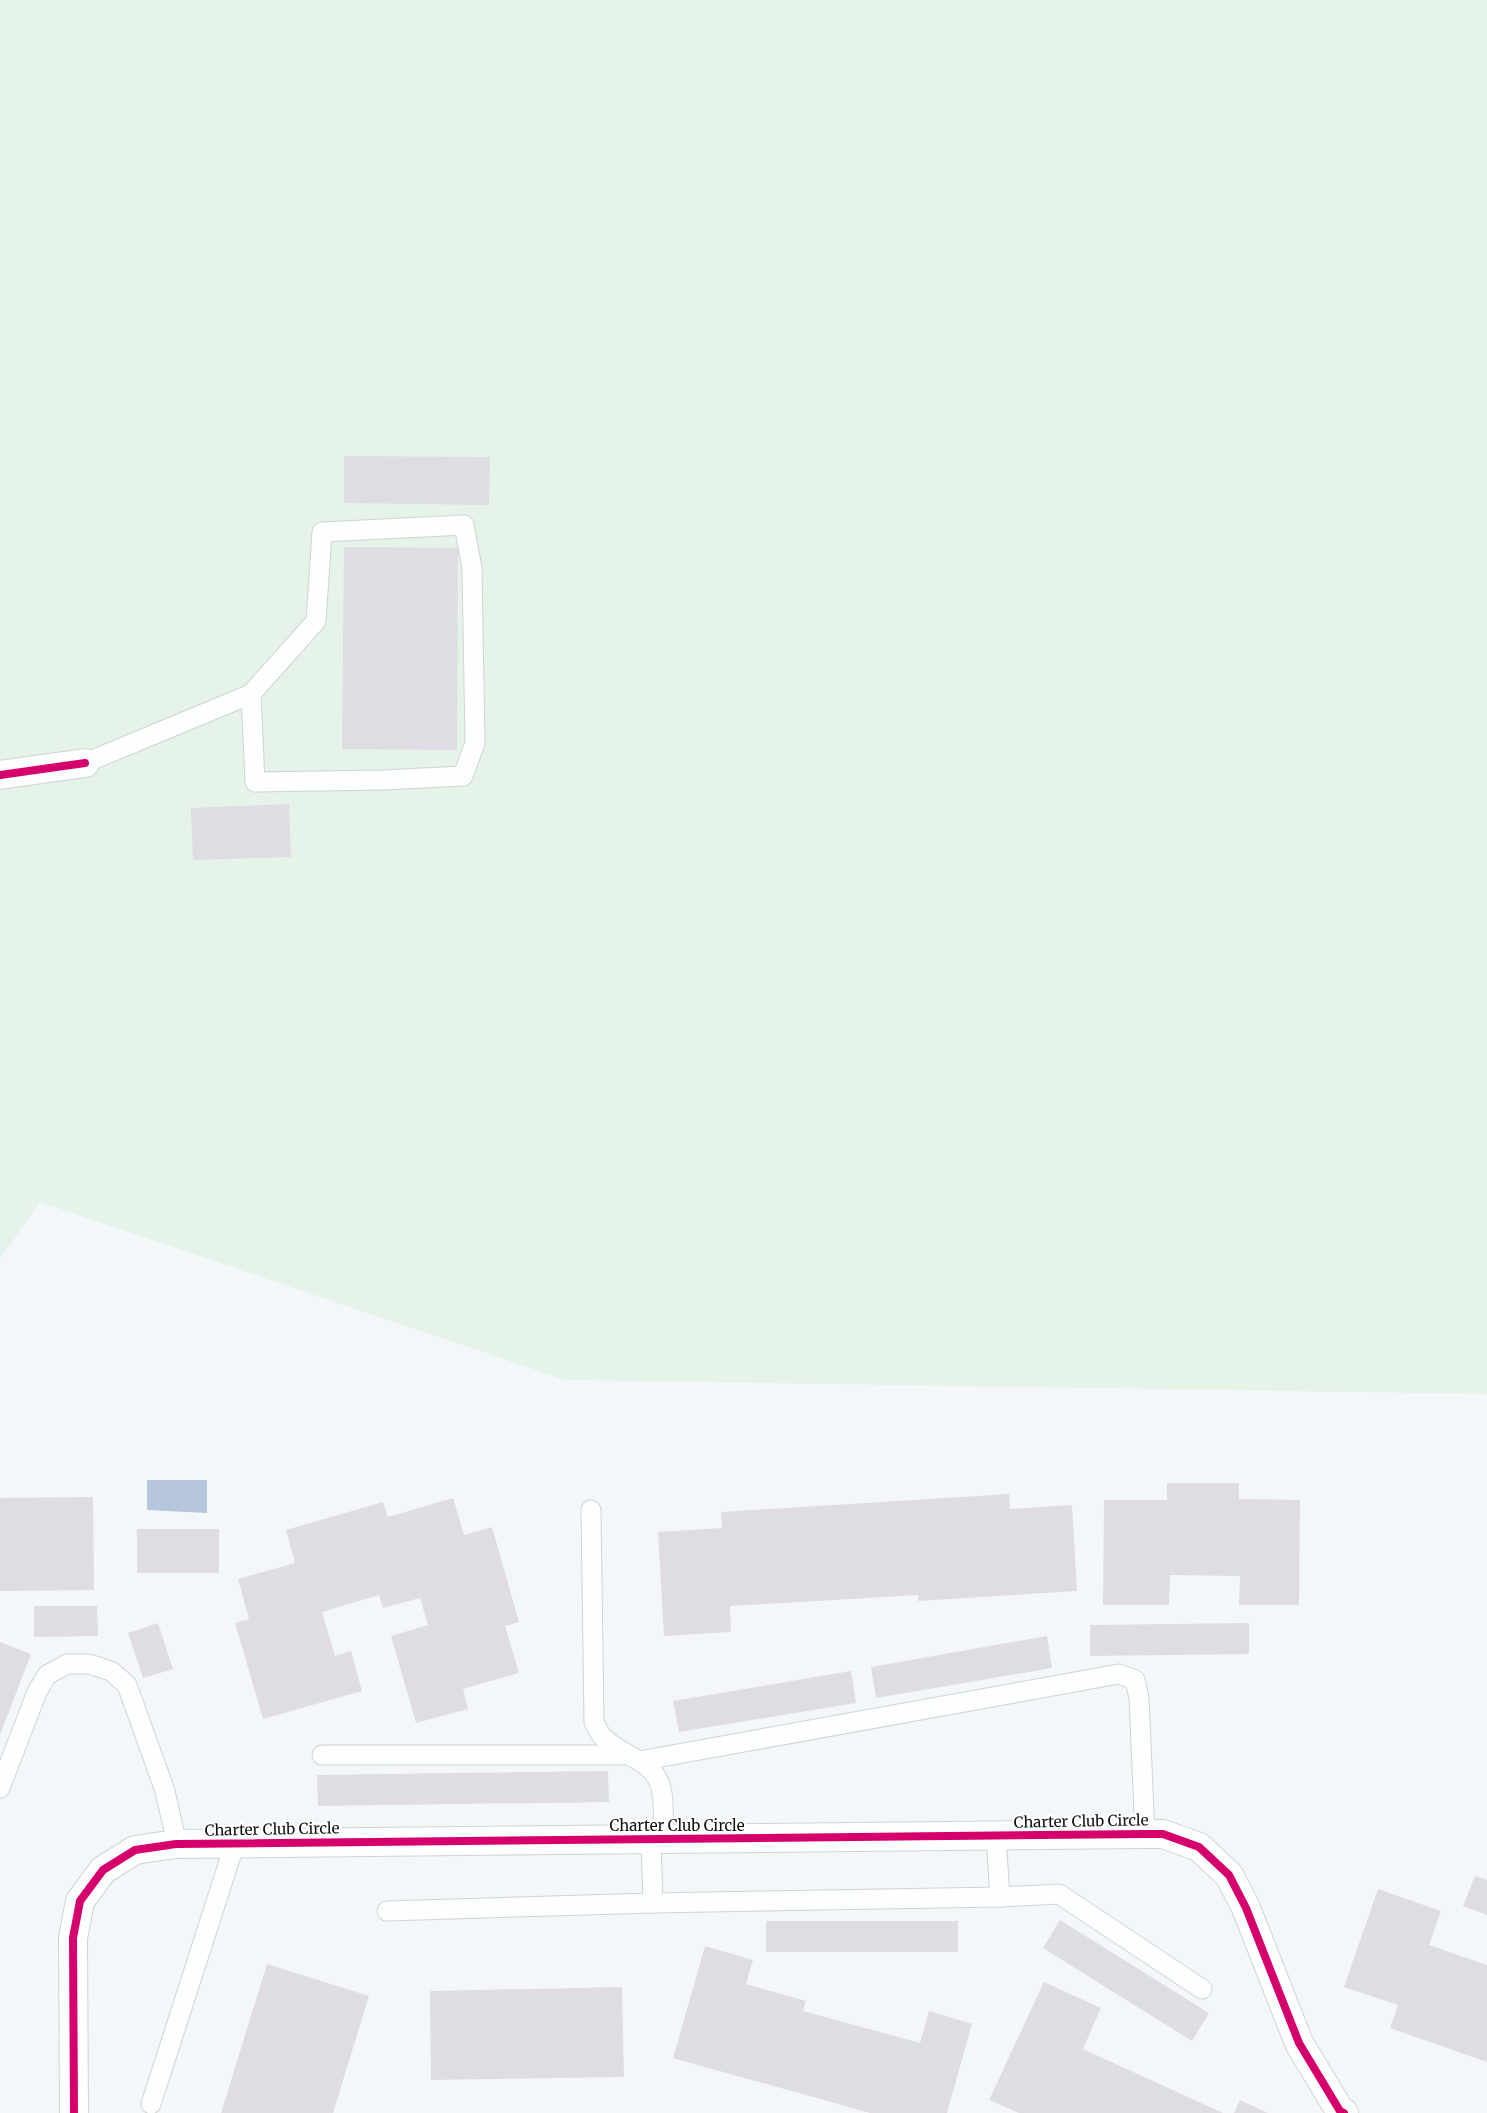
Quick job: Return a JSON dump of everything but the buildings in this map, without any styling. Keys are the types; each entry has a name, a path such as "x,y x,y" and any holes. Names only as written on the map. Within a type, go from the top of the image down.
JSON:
{"street":[{"path":"0,775 85,763"},
{"name":"Charter Club Circle","path":"74,2113 73,1938 80,1901 103,1870 135,1850 177,1844 235,1843 1163,1834 1199,1847 1229,1875 1246,1908 1299,2043 1340,2111 1344,2113"}],"lane":[{"path":"85,763 251,694 316,621 322,532 464,525 472,568 475,743 463,776 384,780 255,782 251,694"},
{"path":"592,1510 594,1722 603,1738 633,1758 644,1762 657,1777 661,1788 654,1903"},
{"path":"0,1788 36,1692 47,1675 67,1664 88,1664 111,1671 127,1685 165,1791 177,1844"},
{"path":"322,1755 633,1758 1119,1674 1135,1680 1138,1698 1145,1834"},
{"path":"996,1836 1000,1897"},
{"path":"150,2104 235,1843"},
{"path":"387,1911 654,1903 1000,1897 1059,1894 1202,1988"}],"shaded area":[{"path":"0,0 1487,0 1487,1394 565,1380 40,1202 0,1259"}],"water":[{"path":"147,1480 207,1480 207,1513 147,1510"}],"cycle path":[{"path":"0,775 85,763"},
{"path":"74,2113 73,1938 80,1901 103,1870 135,1850 176,1844 1145,1834 1163,1834 1199,1847 1229,1875 1246,1908 1299,2043 1340,2111 1344,2113"}]}
